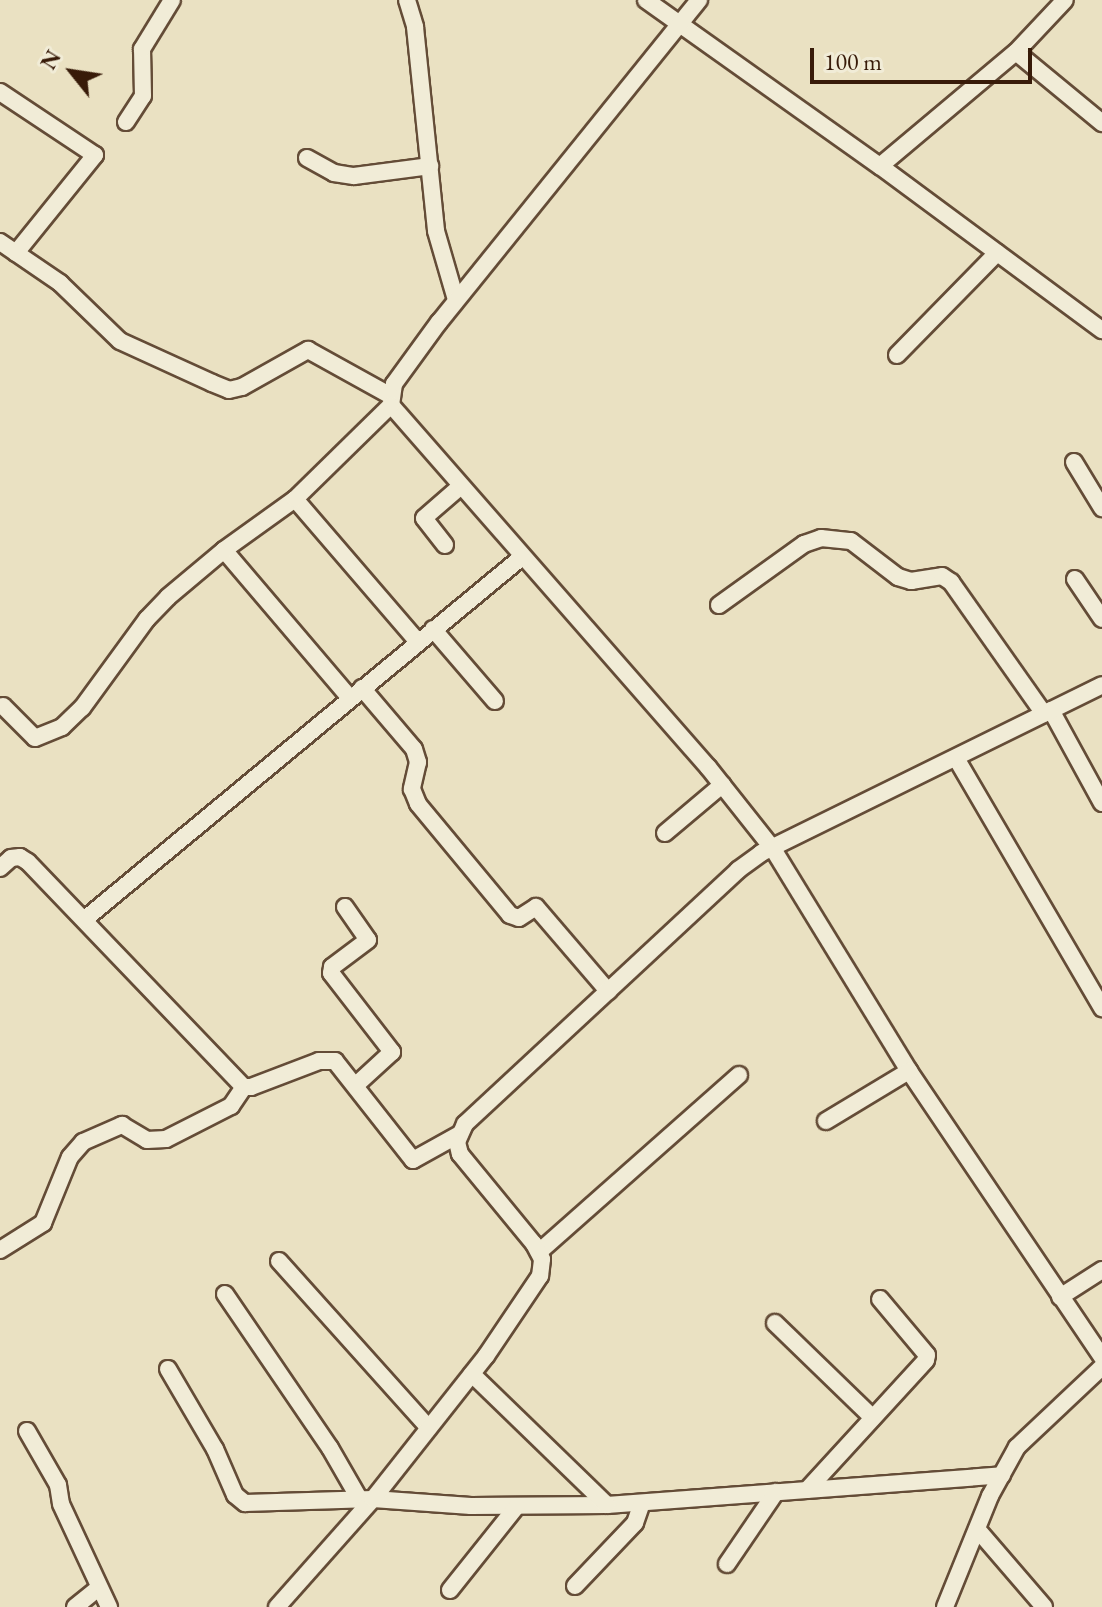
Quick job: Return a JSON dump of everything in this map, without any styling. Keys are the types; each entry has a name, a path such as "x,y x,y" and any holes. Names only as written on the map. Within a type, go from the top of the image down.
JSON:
{"street":[{"path":"126,122 143,96 142,49 172,0"},
{"path":"407,0 415,27 436,231 456,300"},
{"path":"646,0 880,166 1102,330"},
{"path":"3,706 35,738 62,727 82,708 147,619 224,550 295,499 391,401 394,384 456,300 699,0"},
{"path":"880,166 1016,52 1065,0"},
{"path":"1016,52 1102,123"},
{"path":"0,92 95,155 16,253"},
{"path":"307,158 334,173 354,176 430,166"},
{"path":"0,242 60,283 120,341 220,387 229,390 242,387 308,350 391,401 522,557 722,785 773,849 909,1071 1102,1357"},
{"path":"897,355 997,253"},
{"path":"1074,462 1102,508"},
{"path":"445,545 424,518 461,486"},
{"path":"295,499 417,641"},
{"path":"719,605 804,544 821,538 851,541 898,577 911,581 937,576 951,582 1048,712 1102,803"},
{"path":"224,550 417,755 412,789 418,804 510,915 519,918 536,907 608,991"},
{"path":"85,919 522,557"},
{"path":"1075,579 1102,619"},
{"path":"433,629 495,701"},
{"path":"277,1607 472,1374 540,1276 542,1259 539,1252 460,1154 460,1134 465,1124 738,870 810,826 1102,685"},
{"path":"956,758 1102,1008"},
{"path":"665,833 722,785"},
{"path":"0,868 11,858 20,857 85,919 244,1087 319,1061 335,1061 413,1160 460,1134"},
{"path":"345,907 368,940 332,967 331,973 392,1052 356,1085"},
{"path":"826,1121 909,1071"},
{"path":"539,1252 739,1075"},
{"path":"0,1250 43,1223 70,1157 83,1142 122,1125 147,1140 166,1139 231,1106 244,1087"},
{"path":"279,1261 429,1428"},
{"path":"1060,1297 1102,1270"},
{"path":"225,1294 366,1500"},
{"path":"807,1490 927,1357 880,1299"},
{"path":"775,1323 873,1418"},
{"path":"168,1369 215,1449 239,1500 252,1504 366,1500 517,1506 607,1505 1002,1475"},
{"path":"472,1374 607,1505"},
{"path":"945,1607 977,1529 1017,1447 1099,1377"},
{"path":"27,1431 58,1485 61,1504 97,1589 109,1607"},
{"path":"727,1564 776,1492"},
{"path":"575,1586 635,1523 642,1503"},
{"path":"450,1590 517,1506"},
{"path":"977,1529 1044,1607"},
{"path":"75,1607 97,1589"}]}
